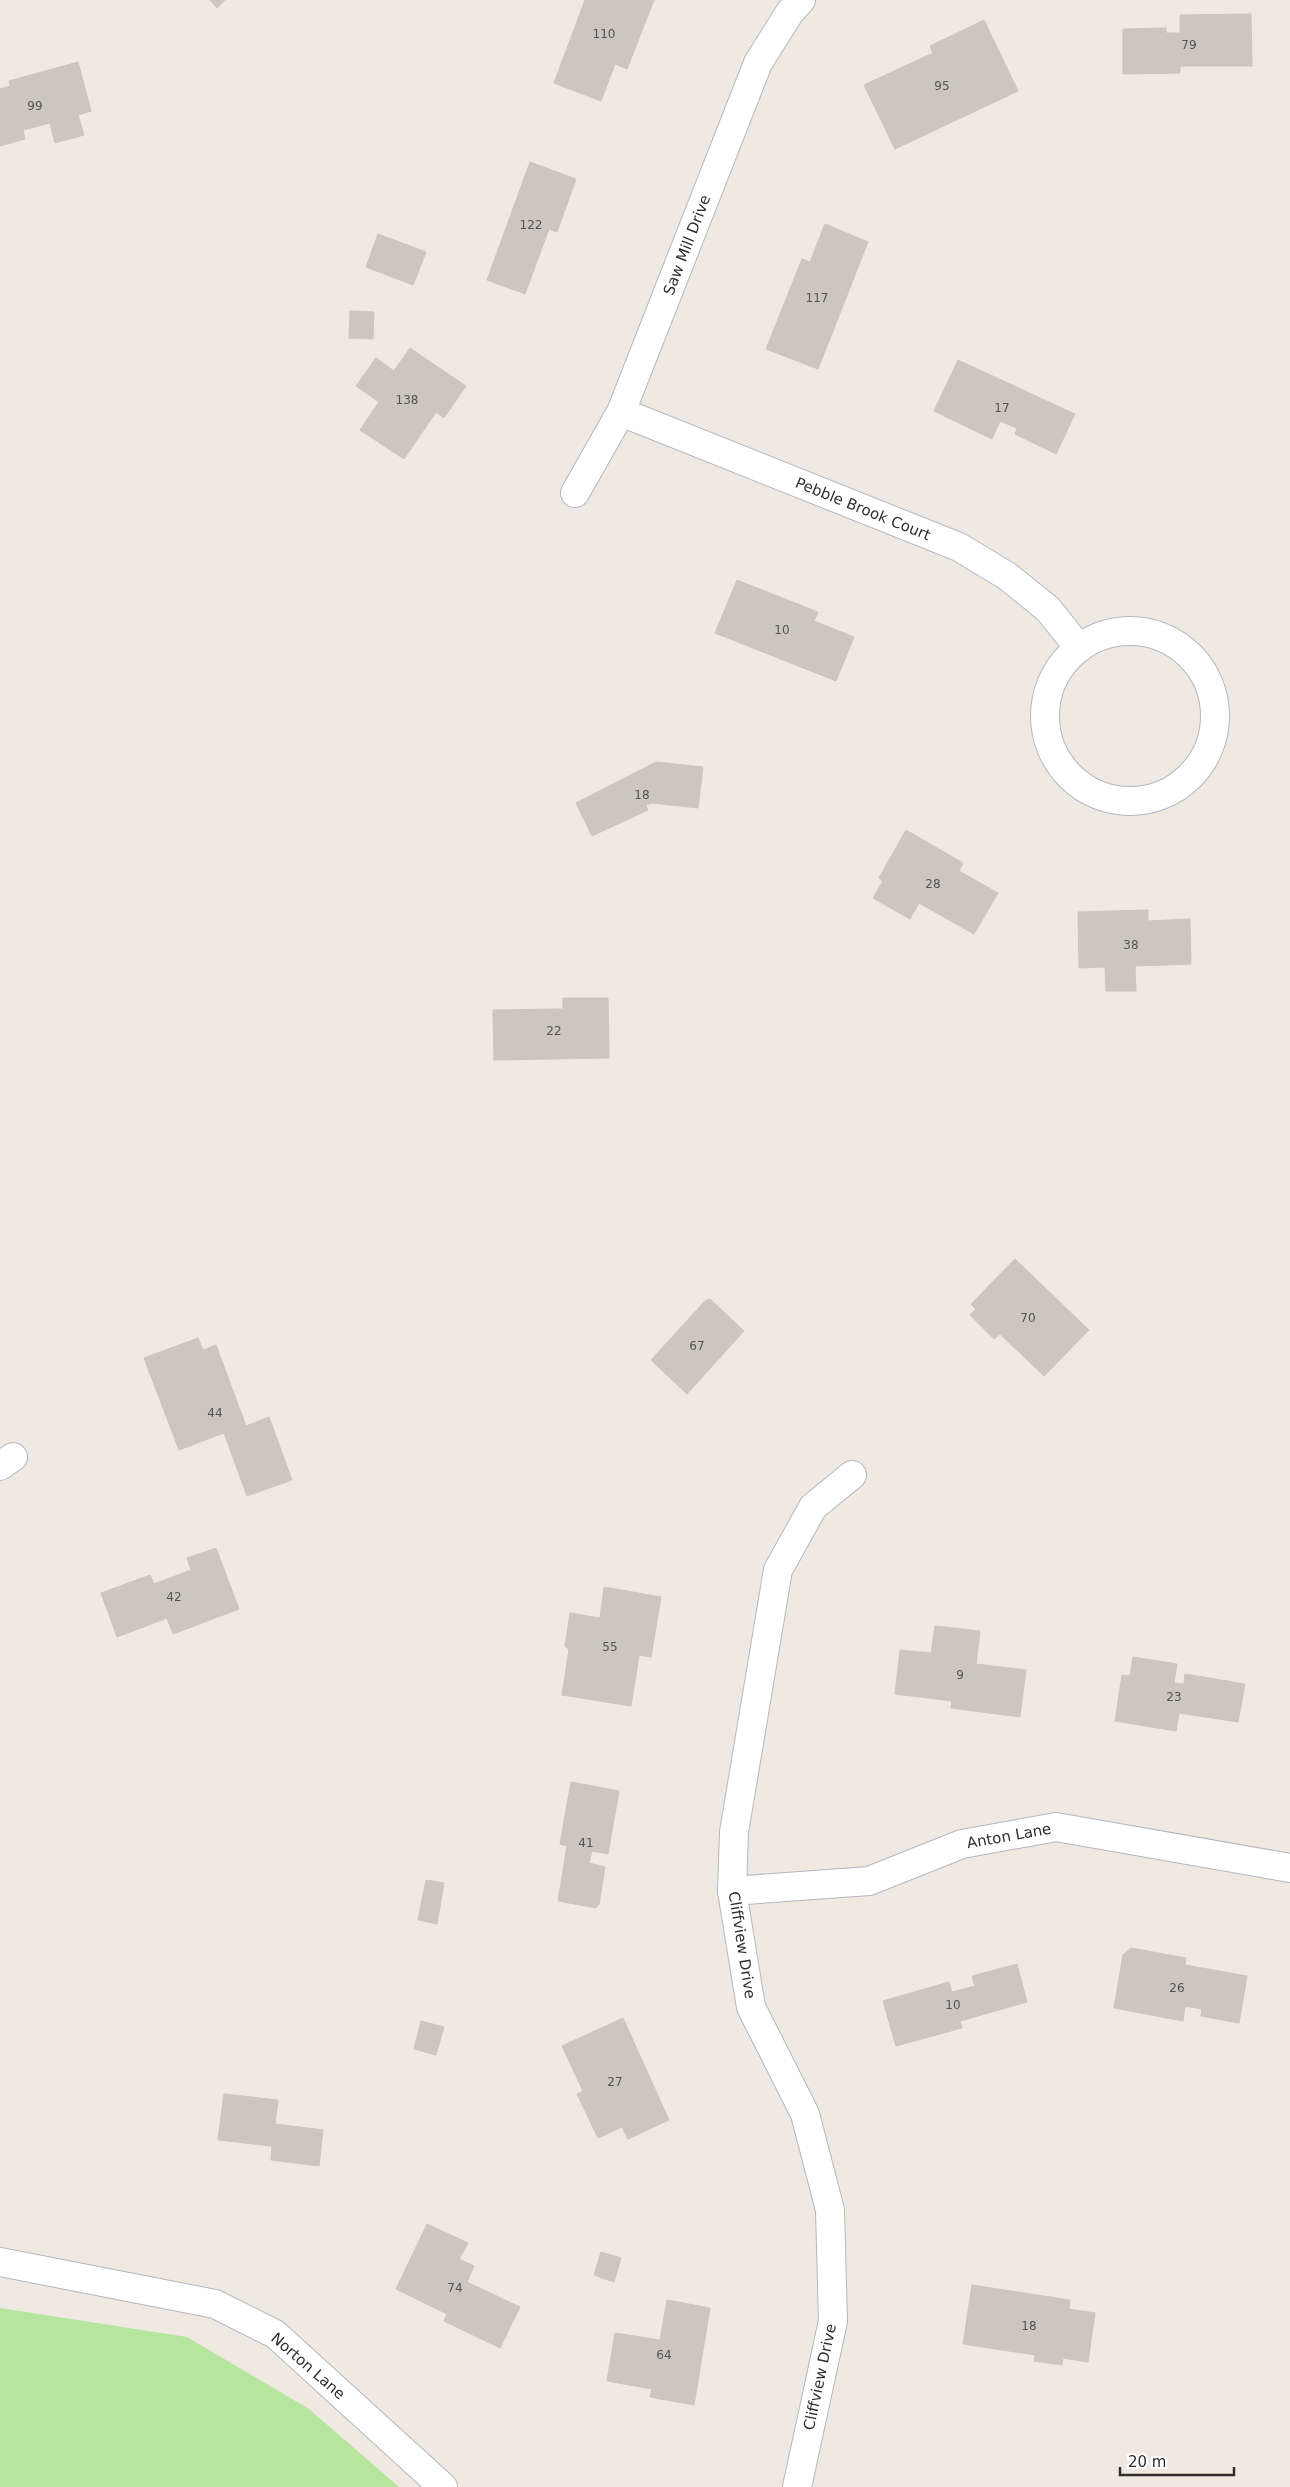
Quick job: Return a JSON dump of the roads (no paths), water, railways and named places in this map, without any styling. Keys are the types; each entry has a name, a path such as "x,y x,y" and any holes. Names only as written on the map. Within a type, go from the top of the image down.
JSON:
{"street":[{"name":"Saw Mill Drive","path":"575,493 621,412 758,63 790,12 801,0"},
{"name":"Pebble Brook Court","path":"621,412 959,547 1008,576 1048,609 1079,648"},
{"path":"1127,631 1146,632 1176,644 1199,666 1213,696 1214,728 1204,758 1182,783 1153,797 1121,800 1095,793 1084,787 1060,764 1047,735 1046,702 1057,671 1079,648 1108,634 1127,631"},
{"name":"Cliffview Drive","path":"797,2487 833,2321 830,2210 805,2114 751,2007 732,1891 734,1832 778,1570 812,1507 852,1475"},
{"name":"Anton Lane","path":"732,1891 869,1880 962,1844 1056,1827 1290,1868"},
{"name":"Norton Lane","path":"0,2262 215,2304 275,2334 444,2487"}]}
